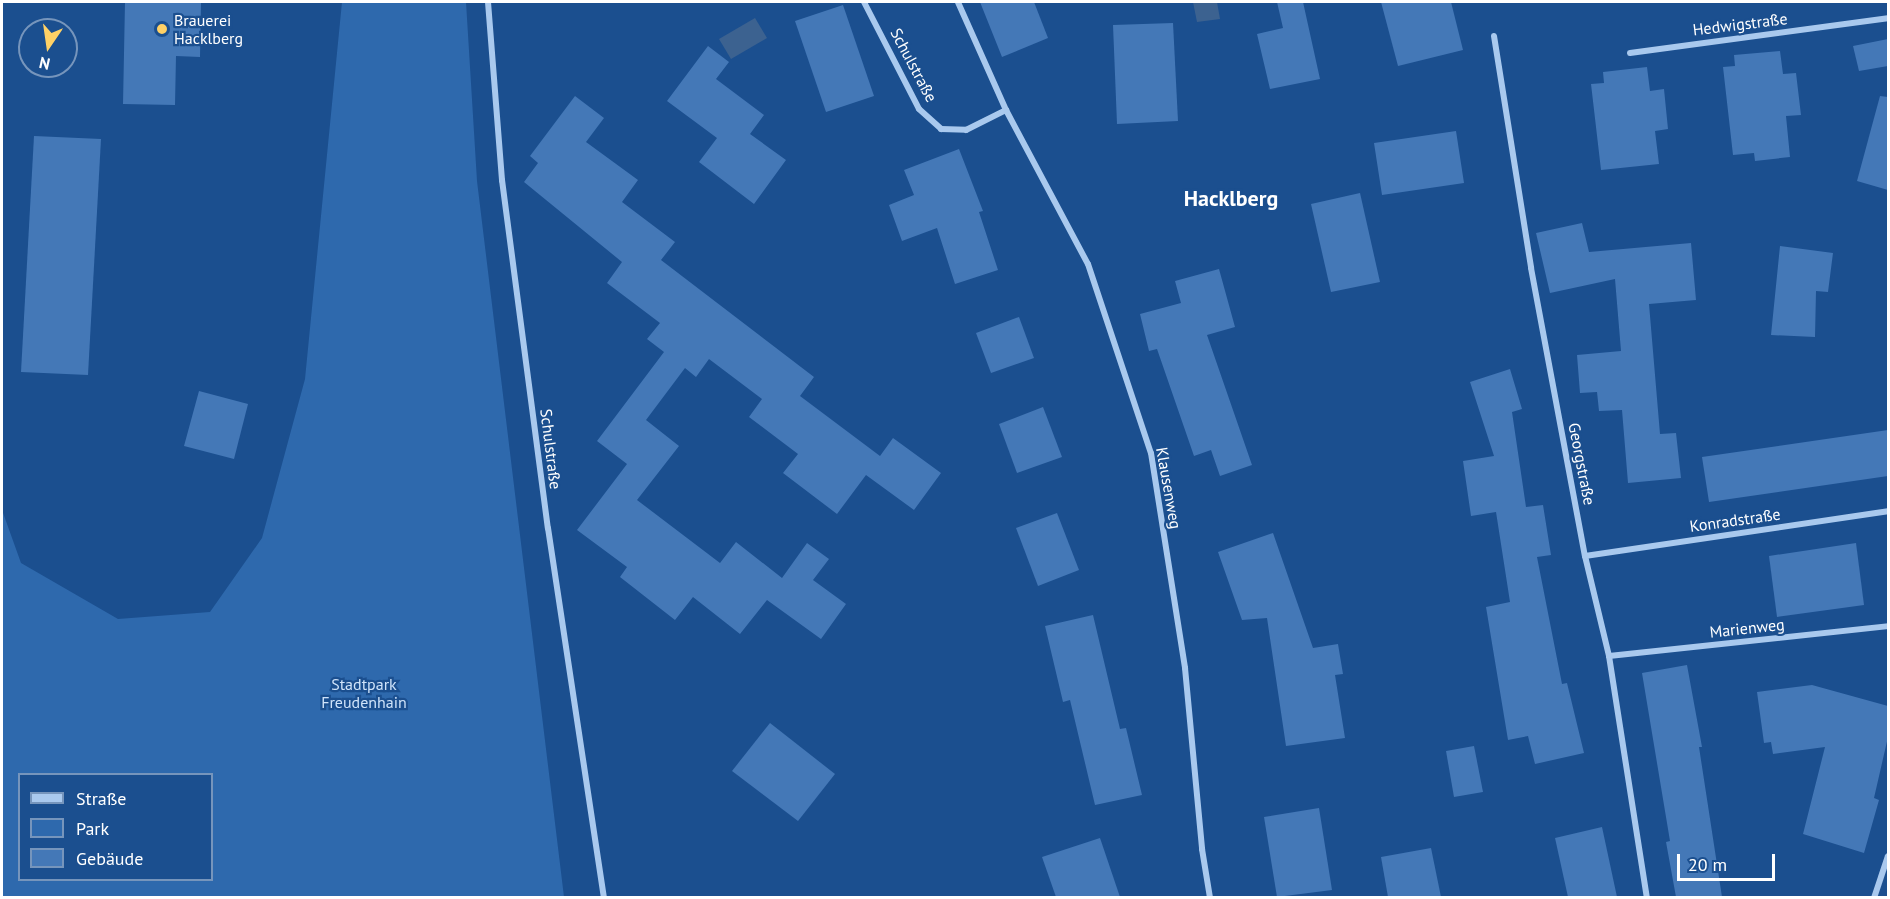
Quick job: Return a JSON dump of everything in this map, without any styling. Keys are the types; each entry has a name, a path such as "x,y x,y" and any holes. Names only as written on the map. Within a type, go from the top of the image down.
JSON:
{"street":[{"name":"Schulstraße","path":"488,2 502,180 548,528 604,897"},
{"name":"Schulstraße","path":"864,2 919,109 941,129 966,130 1006,110"},
{"path":"958,2 1006,110"},
{"name":"Hedwigstraße","path":"1630,53 1888,18"},
{"name":"Georgstraße","path":"1494,36 1531,267 1585,556 1609,656 1647,897"},
{"name":"Klausenweg","path":"1006,110 1088,264 1150,453 1185,668 1202,849 1210,897"},
{"name":"Konradstraße","path":"1585,556 1888,512"},
{"name":"Marienweg","path":"1609,656 1888,626"},
{"path":"1874,897 1888,856"}],"green space":[{"name":"Stadtpark Freudenhain","path":"342,2 466,2 477,181 564,897 2,897 2,510 21,563 118,619 210,612 262,538 305,379"}],"shaded area":[{"path":"1193,2 1217,2 1220,19 1197,22"},
{"path":"755,18 767,38 731,59 719,39"}],"building":[{"name":"Brauerei Hacklberg","path":"125,2 201,2 200,57 176,56 175,105 123,104"},
{"path":"980,2 1034,2 1048,38 1002,57"},
{"path":"1277,2 1303,2 1320,79 1270,89 1257,34 1283,28"},
{"path":"1381,2 1451,2 1463,50 1398,66"},
{"path":"843,5 874,96 826,112 795,21"},
{"path":"1173,23 1178,121 1117,124 1113,25"},
{"path":"1888,39 1888,66 1859,71 1853,46"},
{"path":"708,46 729,62 716,79 764,115 750,134 786,160 754,204 699,162 717,138 667,101"},
{"path":"1780,51 1783,74 1796,73 1801,115 1786,116 1790,157 1755,161 1754,153 1733,155 1723,67 1735,66 1734,55"},
{"path":"1647,67 1650,91 1664,89 1668,129 1655,131 1659,164 1601,170 1591,84 1604,83 1603,72"},
{"path":"575,96 604,118 586,142 638,180 622,202 675,242 661,260 814,377 800,396 880,456 893,438 941,473 914,510 866,475 837,514 783,473 798,454 749,417 762,399 709,359 696,377 685,368 646,420 679,446 637,500 720,563 736,542 782,578 807,543 829,559 813,580 846,604 821,639 767,600 740,634 693,597 675,620 620,577 627,567 577,530 627,464 597,441 664,352 647,339 660,323 607,283 622,262 524,182 538,163 530,156"},
{"path":"1880,96 1888,97 1888,190 1857,181"},
{"path":"1456,131 1464,183 1382,195 1374,143"},
{"path":"34,136 101,139 88,375 21,372"},
{"path":"959,149 983,211 979,212 998,270 955,284 937,228 902,241 889,205 914,195 904,170"},
{"path":"1360,193 1380,282 1331,292 1311,204"},
{"path":"1582,223 1589,252 1691,243 1696,300 1649,304 1660,434 1676,433 1681,478 1628,483 1622,410 1599,411 1597,392 1580,393 1577,355 1621,351 1615,279 1550,293 1536,233"},
{"path":"1780,246 1833,253 1828,292 1816,291 1815,337 1771,335"},
{"path":"1219,269 1235,327 1207,335 1252,465 1220,476 1211,450 1194,456 1157,349 1149,351 1140,314 1181,303 1175,281"},
{"path":"1019,317 1034,358 991,373 976,333"},
{"path":"1510,369 1522,409 1512,412 1526,507 1543,505 1551,555 1537,557 1562,684 1567,683 1584,753 1535,764 1528,736 1508,740 1486,607 1510,602 1496,512 1471,516 1463,461 1494,456 1470,382"},
{"path":"199,391 248,404 234,459 184,446"},
{"path":"1043,407 1062,457 1017,473 999,424"},
{"path":"1888,430 1888,476 1709,502 1702,457"},
{"path":"1057,513 1079,570 1038,586 1016,528"},
{"path":"1273,533 1313,648 1338,644 1343,674 1335,675 1345,738 1286,746 1267,618 1242,620 1218,552"},
{"path":"1856,543 1864,605 1777,617 1769,556"},
{"path":"1093,615 1120,729 1126,728 1142,795 1095,805 1070,700 1063,702 1045,626"},
{"path":"1687,665 1702,747 1699,747 1722,897 1676,897 1666,842 1670,841 1642,673"},
{"path":"1812,685 1888,706 1888,737 1874,798 1879,800 1864,853 1803,834 1825,747 1773,754 1771,742 1764,743 1757,692"},
{"path":"770,723 835,774 798,821 732,771"},
{"path":"1474,746 1483,792 1454,797 1446,751"},
{"path":"1319,808 1332,890 1277,897 1264,817"},
{"path":"1602,827 1617,897 1568,897 1555,838"},
{"path":"1100,838 1120,897 1056,897 1042,857"},
{"path":"1431,848 1441,897 1388,897 1381,857"}],"place":[{"name":"Brauerei Hacklberg","path":"162,29"}],"district":[{"name":"Hacklberg","path":"1231,199"}]}
